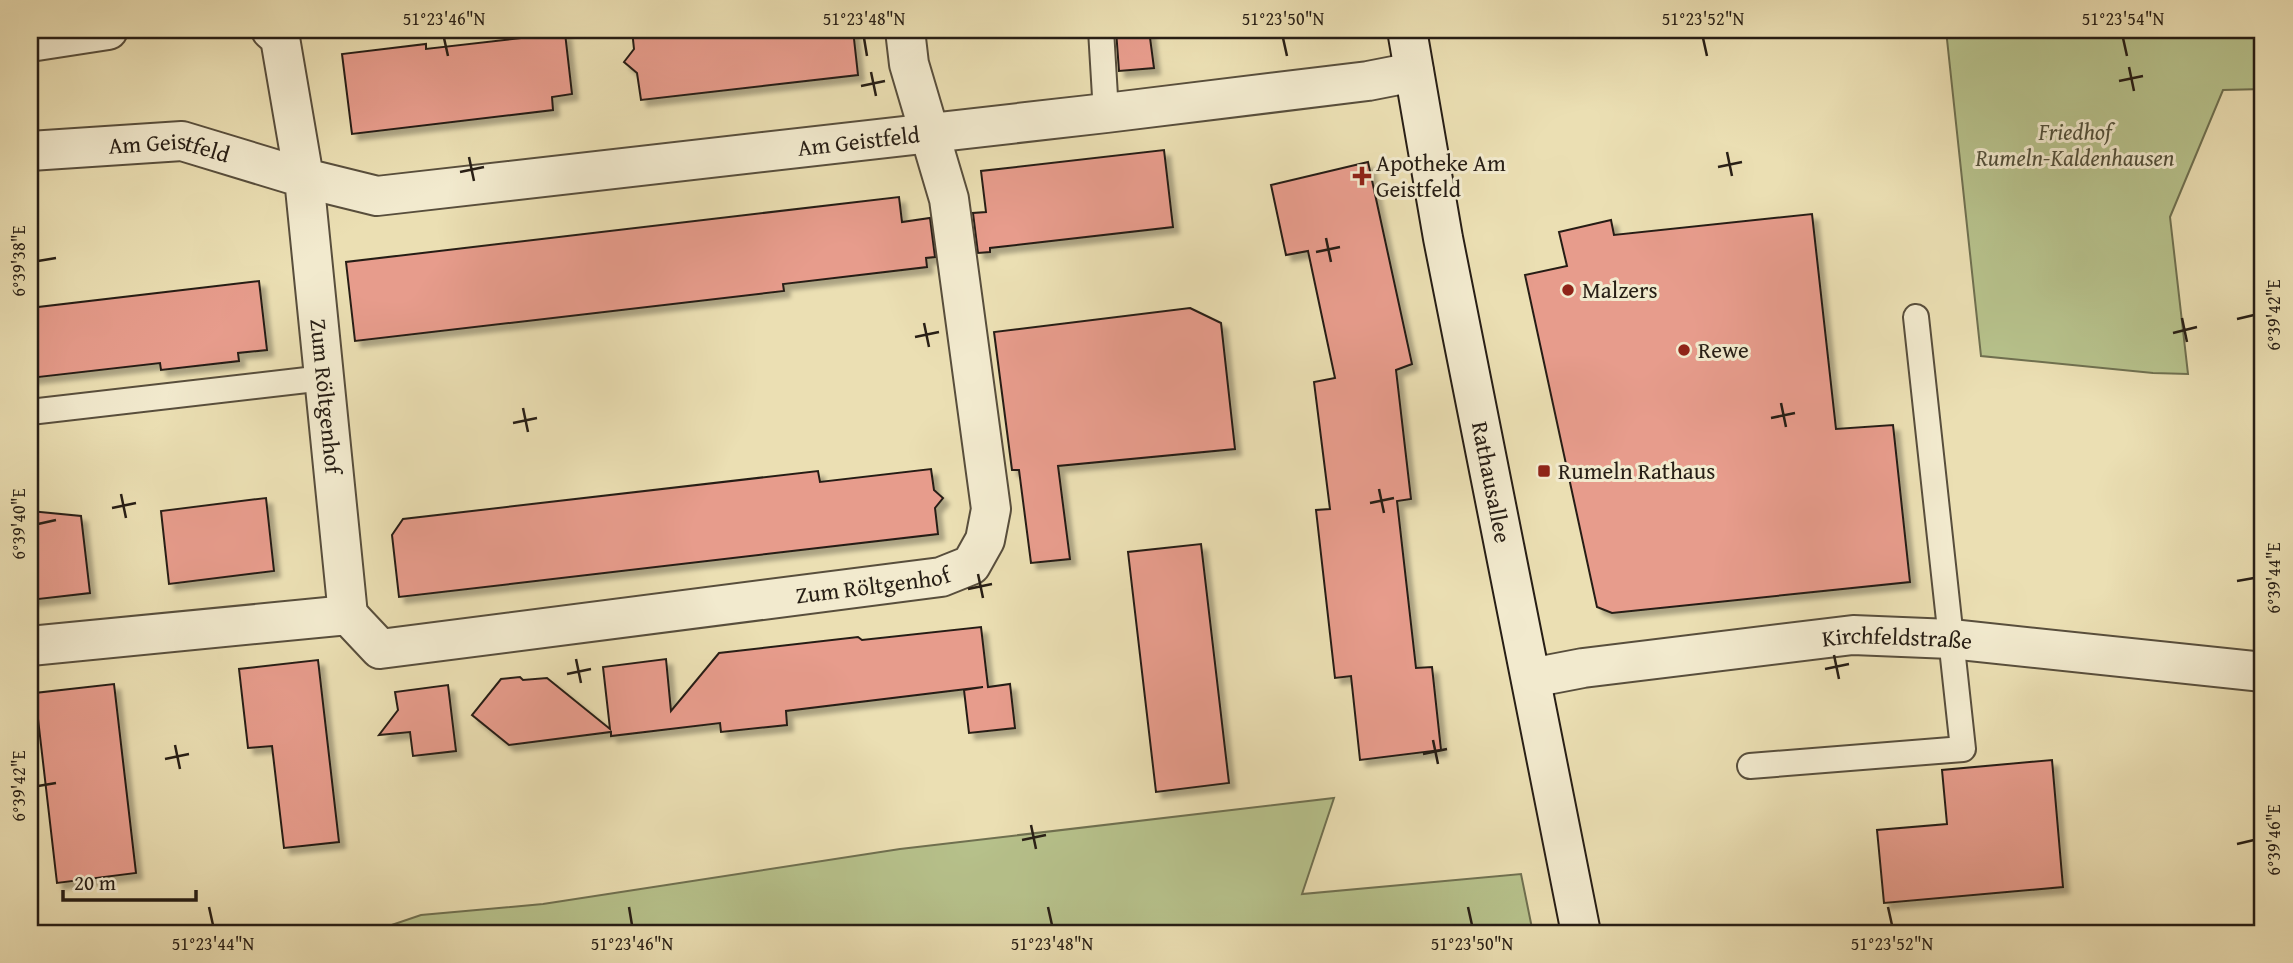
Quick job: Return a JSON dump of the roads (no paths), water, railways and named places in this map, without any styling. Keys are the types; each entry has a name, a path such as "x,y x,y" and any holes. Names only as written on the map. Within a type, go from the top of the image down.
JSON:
{"street":[{"path":"30,42 107,30"},
{"path":"271,30 280,38 304,178"},
{"path":"905,30 909,64 930,134"},
{"name":"Rathausallee","path":"1407,30 1443,238 1581,933"},
{"name":"Am Geistfeld","path":"30,151 182,141 377,197 1107,113 1368,81 1414,72"},
{"name":"Zum Röltgenhof","path":"304,178 348,615 380,649 941,577 971,565 985,540 990,509 949,199 930,134"},
{"path":"30,646 348,615"},
{"name":"Kirchfeldstraße","path":"1531,678 1583,668 1853,635 1951,639 2263,673"}],"lane":[{"path":"1101,30 1107,113"},
{"path":"1750,766 1963,749 1916,317"},
{"path":"30,412 324,378"}],"place":[{"name":"Apotheke Am Geistfeld","path":"1362,176"},
{"name":"Malzers","path":"1568,290"},
{"name":"Rewe","path":"1684,350"},
{"name":"Rumeln Rathaus","path":"1544,471"}],"park label":[{"name":"Friedhof Rumeln-Kaldenhausen","path":"2075,145"}]}
